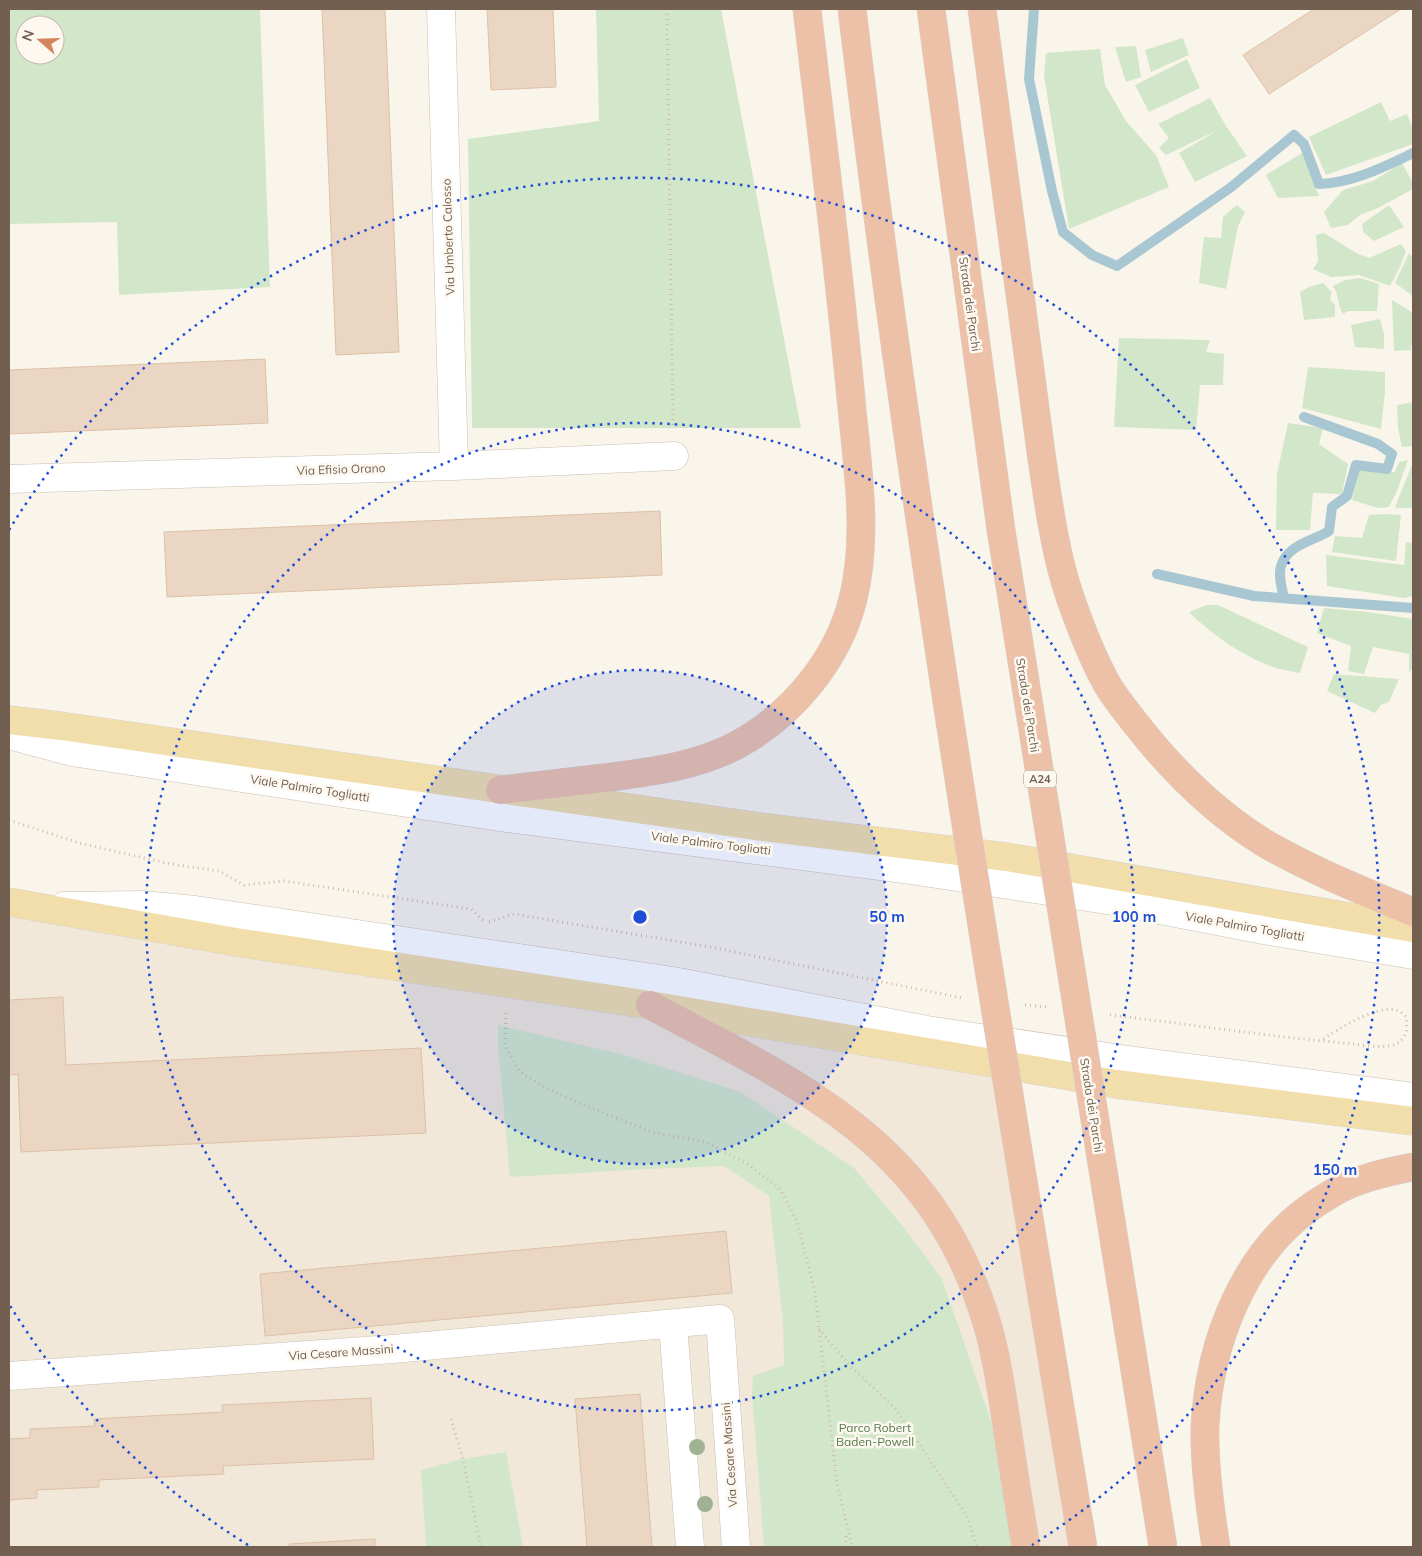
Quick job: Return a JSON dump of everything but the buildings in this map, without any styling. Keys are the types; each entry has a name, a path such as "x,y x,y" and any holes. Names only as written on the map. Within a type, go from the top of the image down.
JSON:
{"highway":[{"path":"500,790 675,768 739,744 768,724 807,687 828,658 845,623 856,584 860,542 860,503 847,352 807,9"},
{"path":"852,9 888,299 943,683 1083,1547"},
{"name":"Strada dei Parchi","path":"931,9 1000,530 1163,1547"},
{"path":"982,9 1042,460 1052,521 1057,549 1070,597 1095,660 1107,685 1152,744 1175,770 1209,801 1265,843 1329,876 1413,912"},
{"path":"650,1005 748,1057 816,1096 879,1146 901,1168 931,1205 962,1258 989,1328 1000,1380 1026,1547"},
{"path":"1216,1547 1209,1499 1205,1427 1209,1393 1220,1342 1239,1293 1265,1250 1281,1232 1306,1210 1346,1185 1386,1172 1413,1167"}],"main road":[{"name":"Viale Palmiro Togliatti","path":"9,720 80,728 762,827 1007,857 1413,928"},
{"path":"9,902 236,942 650,1005 1116,1084 1413,1121"}],"street":[{"name":"Via Umberto Calosso","path":"441,9 454,466"},
{"name":"Via Efisio Orano","path":"9,479 454,466 674,456"},
{"name":"Viale Palmiro Togliatti","path":"9,735 40,745 72,752 506,818 904,869 1113,901 1269,931 1413,955"},
{"path":"35,907 118,904 195,910 244,919 673,981 927,1030 1128,1060 1413,1097"},
{"name":"Via Cesare Massini","path":"9,1376 393,1349 720,1319 736,1547"},
{"path":"673,1324 690,1547"}],"path":[{"path":"667,9 674,456"},
{"path":"9,820 79,844 170,864 219,872 244,885 284,881 471,910 486,922 514,914 710,947 971,999"},
{"path":"509,984 504,1025 505,1046 520,1072 546,1088 584,1106 655,1134 706,1142 749,1164 780,1189 798,1220 815,1292 836,1484 852,1547"},
{"path":"1018,1004 1055,1008"},
{"path":"1102,1014 1320,1041 1384,1047 1397,1044 1406,1032 1408,1026 1406,1017 1401,1012 1380,1010 1320,1041"},
{"path":"819,1328 851,1367 895,1408 967,1516 977,1547"},
{"path":"451,1419 463,1459 481,1547"},
{"path":"846,1527 846,1547"}],"shaded area":[{"path":"9,901 1005,1072 1083,1547 9,1547"}],"green space":[{"path":"9,9 260,9 270,287 119,295 117,222 9,224"},
{"path":"596,9 721,9 801,428 472,428 468,139 599,121"},
{"path":"1183,38 1189,55 1151,72 1145,50"},
{"path":"1136,46 1141,77 1126,82 1115,47"},
{"path":"1100,49 1105,85 1126,121 1156,155 1169,187 1069,229 1044,76 1046,53"},
{"path":"1187,59 1200,88 1149,112 1135,85"},
{"path":"1210,98 1226,126 1247,156 1195,182 1179,153 1218,130 1166,155 1159,148 1169,138 1158,124"},
{"path":"1381,102 1390,121 1407,114 1413,130 1413,144 1326,175 1309,137"},
{"path":"1302,153 1319,196 1278,198 1266,175"},
{"path":"1402,163 1413,183 1413,189 1378,208 1360,215 1348,225 1331,228 1324,212 1343,190 1373,181"},
{"path":"1237,205 1245,212 1238,226 1226,289 1199,283 1204,237 1221,238 1223,217"},
{"path":"1389,205 1404,227 1374,241 1363,232 1362,224"},
{"path":"1324,233 1358,254 1369,258 1401,244 1406,251 1390,286 1359,275 1331,277 1313,269 1318,261 1316,235"},
{"path":"1409,253 1413,258 1413,296 1395,283"},
{"path":"1360,278 1379,284 1377,311 1348,311 1343,314 1333,286 1345,280"},
{"path":"1323,283 1332,292 1330,299 1335,305 1335,317 1304,320 1300,292"},
{"path":"1392,300 1413,313 1411,350 1394,351"},
{"path":"1380,319 1384,334 1384,349 1355,347 1351,325"},
{"path":"1119,338 1210,340 1206,352 1224,354 1223,385 1200,385 1196,430 1114,427"},
{"path":"1308,367 1385,372 1381,429 1302,408"},
{"path":"1413,402 1413,446 1402,447 1398,428 1397,405"},
{"path":"1288,423 1323,428 1319,444 1348,464 1342,494 1313,493 1310,530 1276,530 1277,474"},
{"path":"1408,460 1389,507 1378,508 1352,500 1359,470 1384,473 1395,472 1399,462"},
{"path":"1413,462 1413,508 1397,508 1395,507"},
{"path":"1369,515 1401,515 1396,561 1332,552 1335,536 1362,538"},
{"path":"1406,542 1413,543 1413,596 1404,598 1327,586 1326,555 1404,565"},
{"path":"1207,605 1218,605 1308,647 1300,673 1273,667 1250,657 1218,637 1189,612"},
{"path":"1324,608 1413,619 1413,667 1409,673 1409,654 1373,647 1364,674 1348,671 1351,646 1317,633"},
{"path":"1334,674 1399,679 1389,702 1381,705 1375,713 1327,691"},
{"name":"Parco Robert Baden-Powell","path":"498,1025 624,1055 741,1092 854,1168 905,1229 942,1279 992,1424 1013,1547 764,1547 752,1393 753,1376 784,1365 783,1321 769,1196 724,1166 510,1177 498,1047"},
{"path":"506,1452 523,1547 426,1547 421,1470 463,1459"}],"waterway":[{"path":"1034,9 1029,79 1052,191 1063,232 1092,255 1117,266 1230,188 1294,135 1304,144 1319,184 1344,181 1379,169 1413,153"},
{"path":"1284,598 1280,574 1284,559 1301,544 1329,531 1332,507 1347,496 1356,465 1387,469 1392,454 1378,444 1304,417"},
{"path":"1157,574 1254,596 1413,608"}]}
